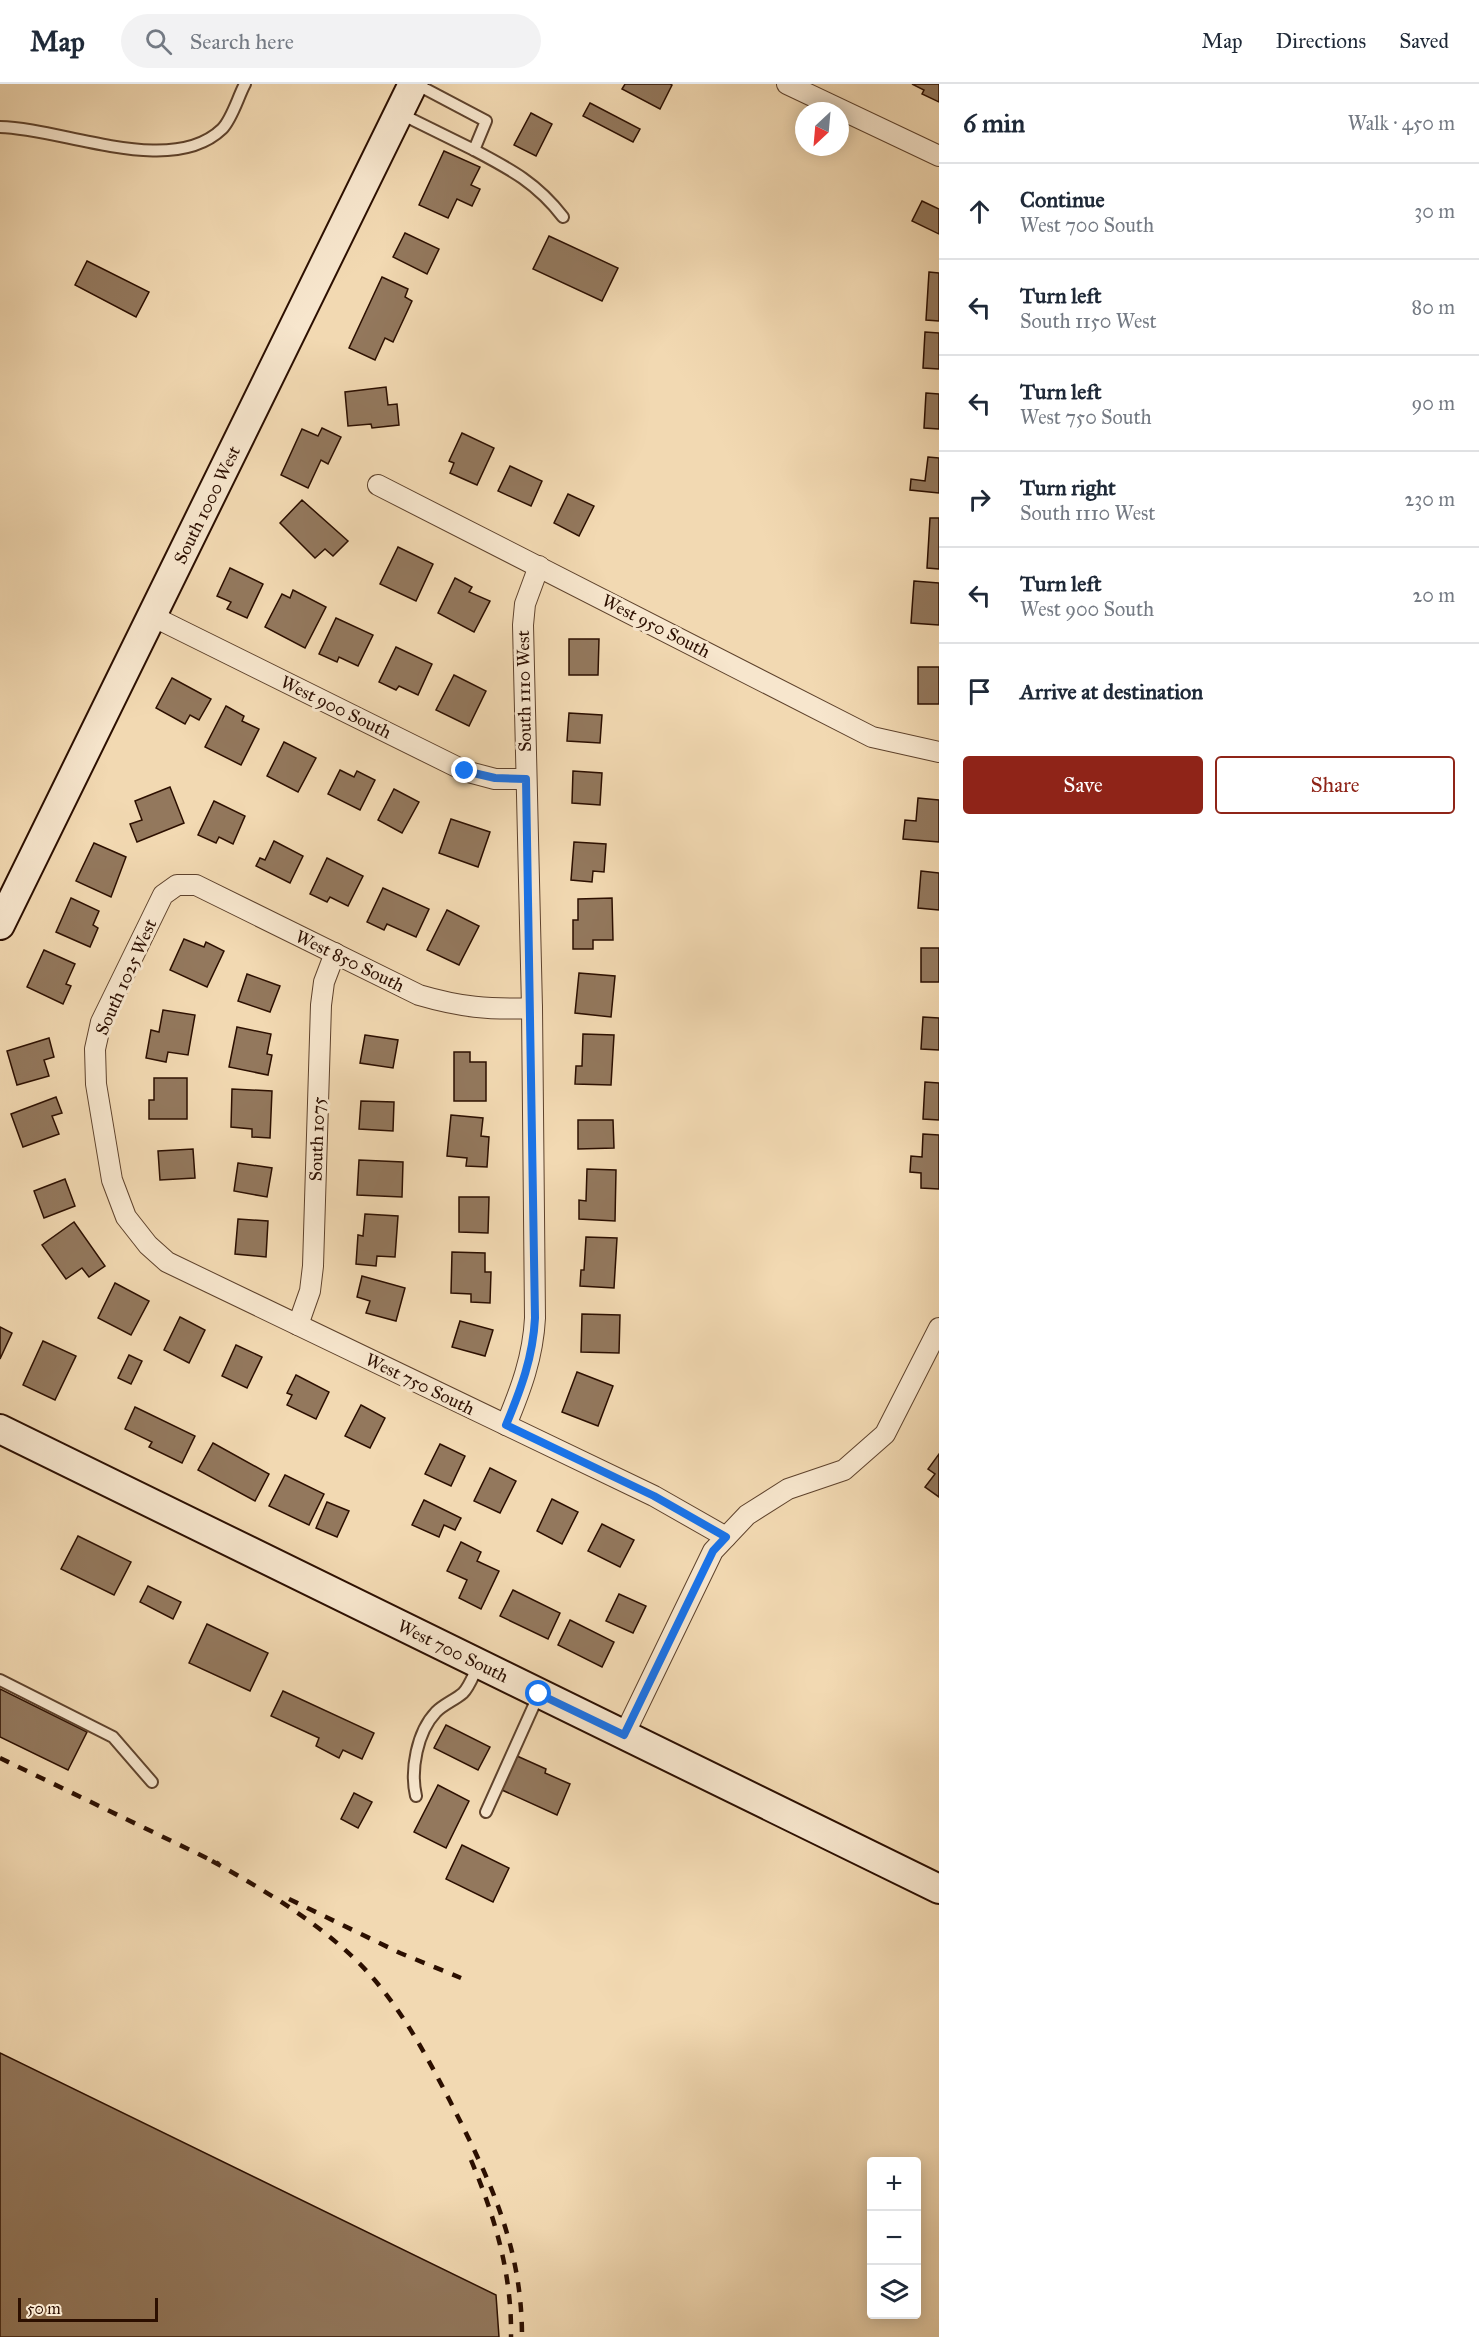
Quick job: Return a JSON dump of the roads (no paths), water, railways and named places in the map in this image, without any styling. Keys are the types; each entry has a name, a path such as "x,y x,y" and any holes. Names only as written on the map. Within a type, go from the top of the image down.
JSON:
{"street":[{"name":"South 1000 West","path":"0,926 415,84"},
{"path":"787,84 939,156"},
{"name":"West 950 South","path":"378,485 872,737 939,752"},
{"name":"South 1110 West","path":"506,1425 526,1379 534,1338 532,1008 523,625 525,604 538,566"},
{"name":"West 900 South","path":"152,616 465,771 495,778 526,779"},
{"name":"West 850 South","path":"177,885 196,885 418,995 456,1006 486,1010 532,1008"},
{"name":"South 1025 West","path":"126,1217 112,1180 96,1084 95,1049 101,1022 163,895 177,885"},
{"name":"South 1075","path":"298,1325 310,1291 313,1266 321,1005 324,982 335,953"},
{"name":"West 750 South","path":"126,1217 148,1245 167,1262 654,1496 726,1537"},
{"path":"624,1735 713,1551 747,1515 788,1489 844,1470 885,1434 939,1328"},
{"name":"West 700 South","path":"0,1429 939,1889"}],"lane":[{"path":"0,127 142,151 195,146 223,128 245,84"},
{"path":"415,84 486,121 474,150"},
{"path":"399,113 518,173 548,198 563,217"},
{"path":"416,1796 412,1779 413,1767 428,1725 447,1702 464,1691 479,1664"},
{"path":"0,1680 113,1737 152,1782"},
{"path":"486,1812 539,1694"}],"railway":[{"path":"0,1758 219,1864"},
{"path":"212,1861 288,1907 342,1947 372,1977 398,2010 465,2130 501,2214 516,2273 521,2304 522,2337"},
{"path":"289,1899 400,1953 461,1978"},
{"path":"471,2160 488,2203 505,2268 509,2291 511,2337"}]}
